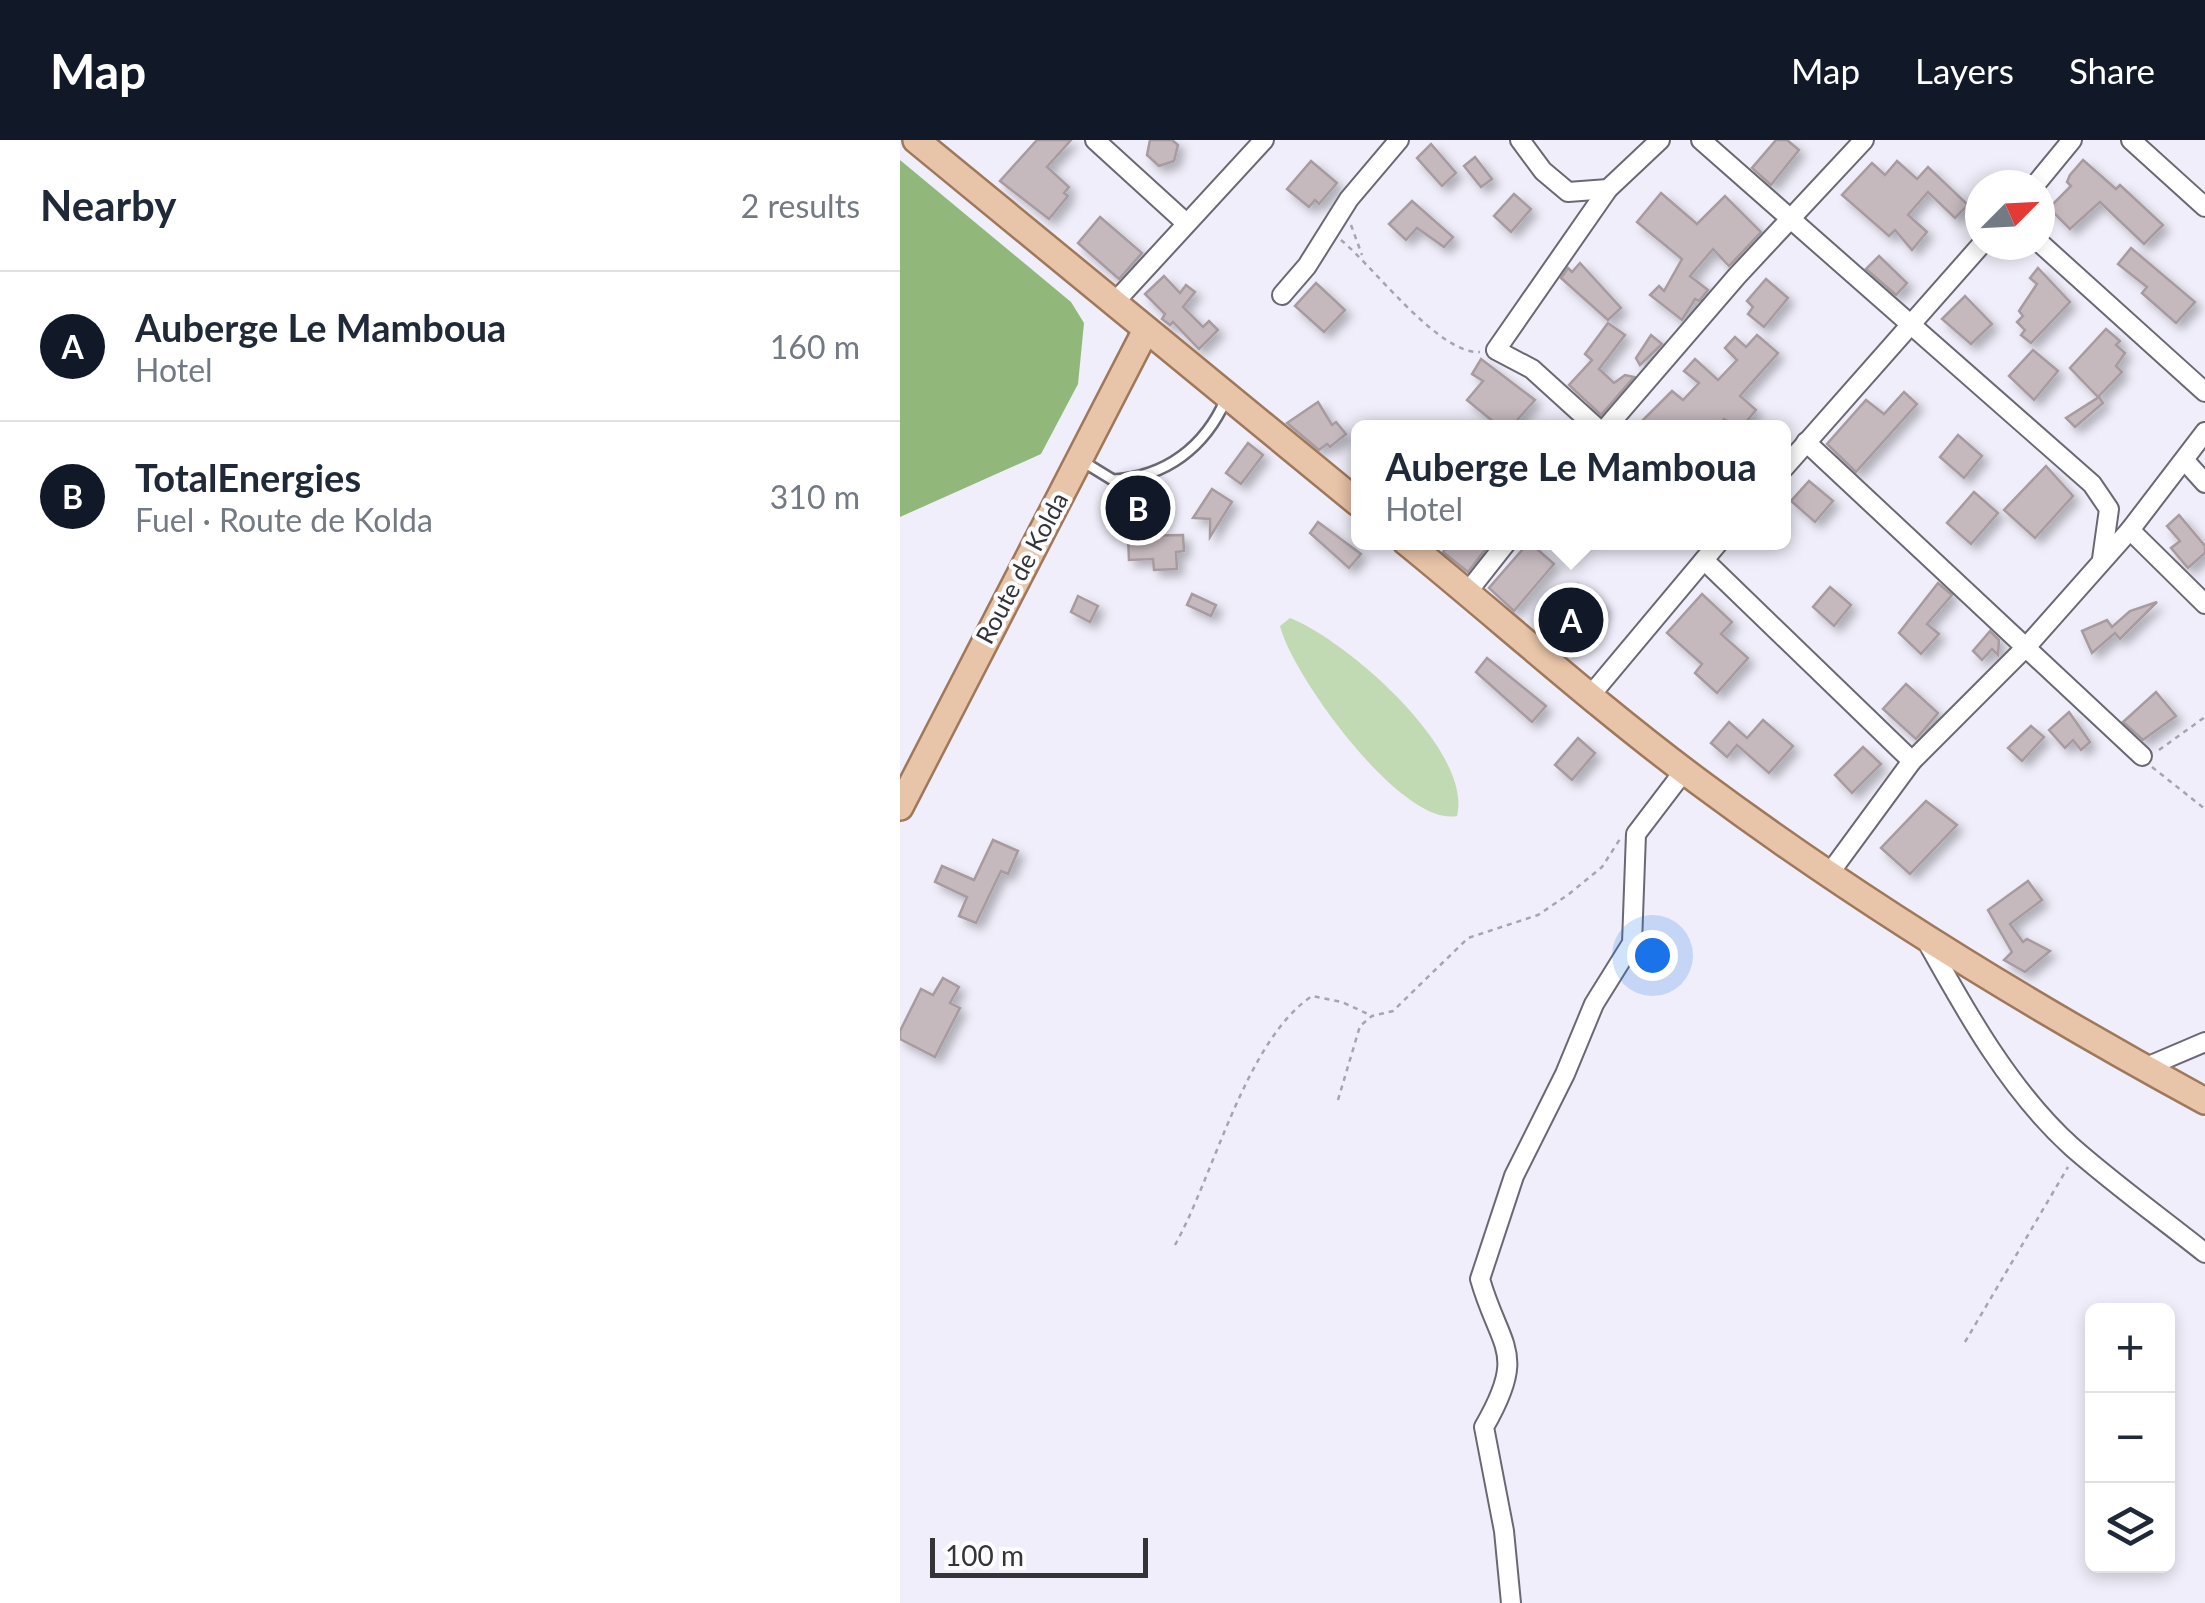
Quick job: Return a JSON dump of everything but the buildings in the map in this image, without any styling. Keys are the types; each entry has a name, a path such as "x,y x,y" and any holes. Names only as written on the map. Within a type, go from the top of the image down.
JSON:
{"main road":[{"path":"917,140 1351,497"},
{"name":"Route de Kolda","path":"900,806 1146,330"},
{"path":"1415,550 1684,770 1828,874 1923,935 2205,1101"}],"street":[{"path":"1095,140 1186,223"},
{"path":"1113,304 1264,140"},
{"path":"1282,295 1348,199 1399,140"},
{"path":"1520,140 1543,171 1568,192 1608,188"},
{"path":"1588,420 1532,370 1496,350 1608,188 1660,140"},
{"path":"1701,140 2092,484 2109,509 2102,558"},
{"path":"1613,420 1864,140"},
{"path":"2047,170 2072,140"},
{"path":"2131,140 2205,208"},
{"path":"2055,257 2205,392"},
{"path":"1791,460 1968,260"},
{"path":"1828,874 1912,761 2028,645 2130,530 2186,462 2205,432"},
{"path":"1806,442 2028,645 2142,756"},
{"path":"2186,462 2205,483"},
{"path":"2130,530 2205,604"},
{"path":"1466,594 1502,550"},
{"path":"1590,696 1712,550"},
{"path":"1704,560 1912,761"},
{"path":"1510,1603 1504,1532 1484,1426 1502,1396 1509,1348 1480,1279 1514,1176 1565,1074 1594,1004 1632,943 1636,834 1684,770"},
{"path":"1923,935 2005,1069 2071,1146 2205,1253"},
{"path":"2144,1068 2205,1042"}],"lane":[{"path":"1080,460 1113,480 1154,472 1192,450 1214,426 1227,397"}],"path":[{"path":"1348,199 1350,225 1362,257"},
{"path":"1328,230 1362,257 1394,296 1431,328 1470,352 1496,350"},
{"path":"2205,718 2172,742 2142,756 2161,778 2205,810"},
{"path":"1338,1100 1360,1026 1372,1016 1393,1011 1468,938 1538,915 1553,905 1602,867 1616,841 1636,834"},
{"path":"1175,1245 1198,1204 1225,1132 1270,1038 1296,1007 1312,996 1342,1002 1372,1016"},
{"path":"1965,1342 2050,1203 2068,1167 2071,1146"}],"green space":[{"path":"900,160 1071,302 1084,323 1078,384 1041,454 900,517"},
{"path":"1290,618 1314,630 1372,673 1426,730 1446,760 1457,789 1457,816 1434,813 1407,798 1352,744 1289,649 1280,626"}],"place":[{"name":"TotalEnergies","path":"1138,508"},
{"name":"Auberge Le Mamboua","path":"1571,620"}]}
